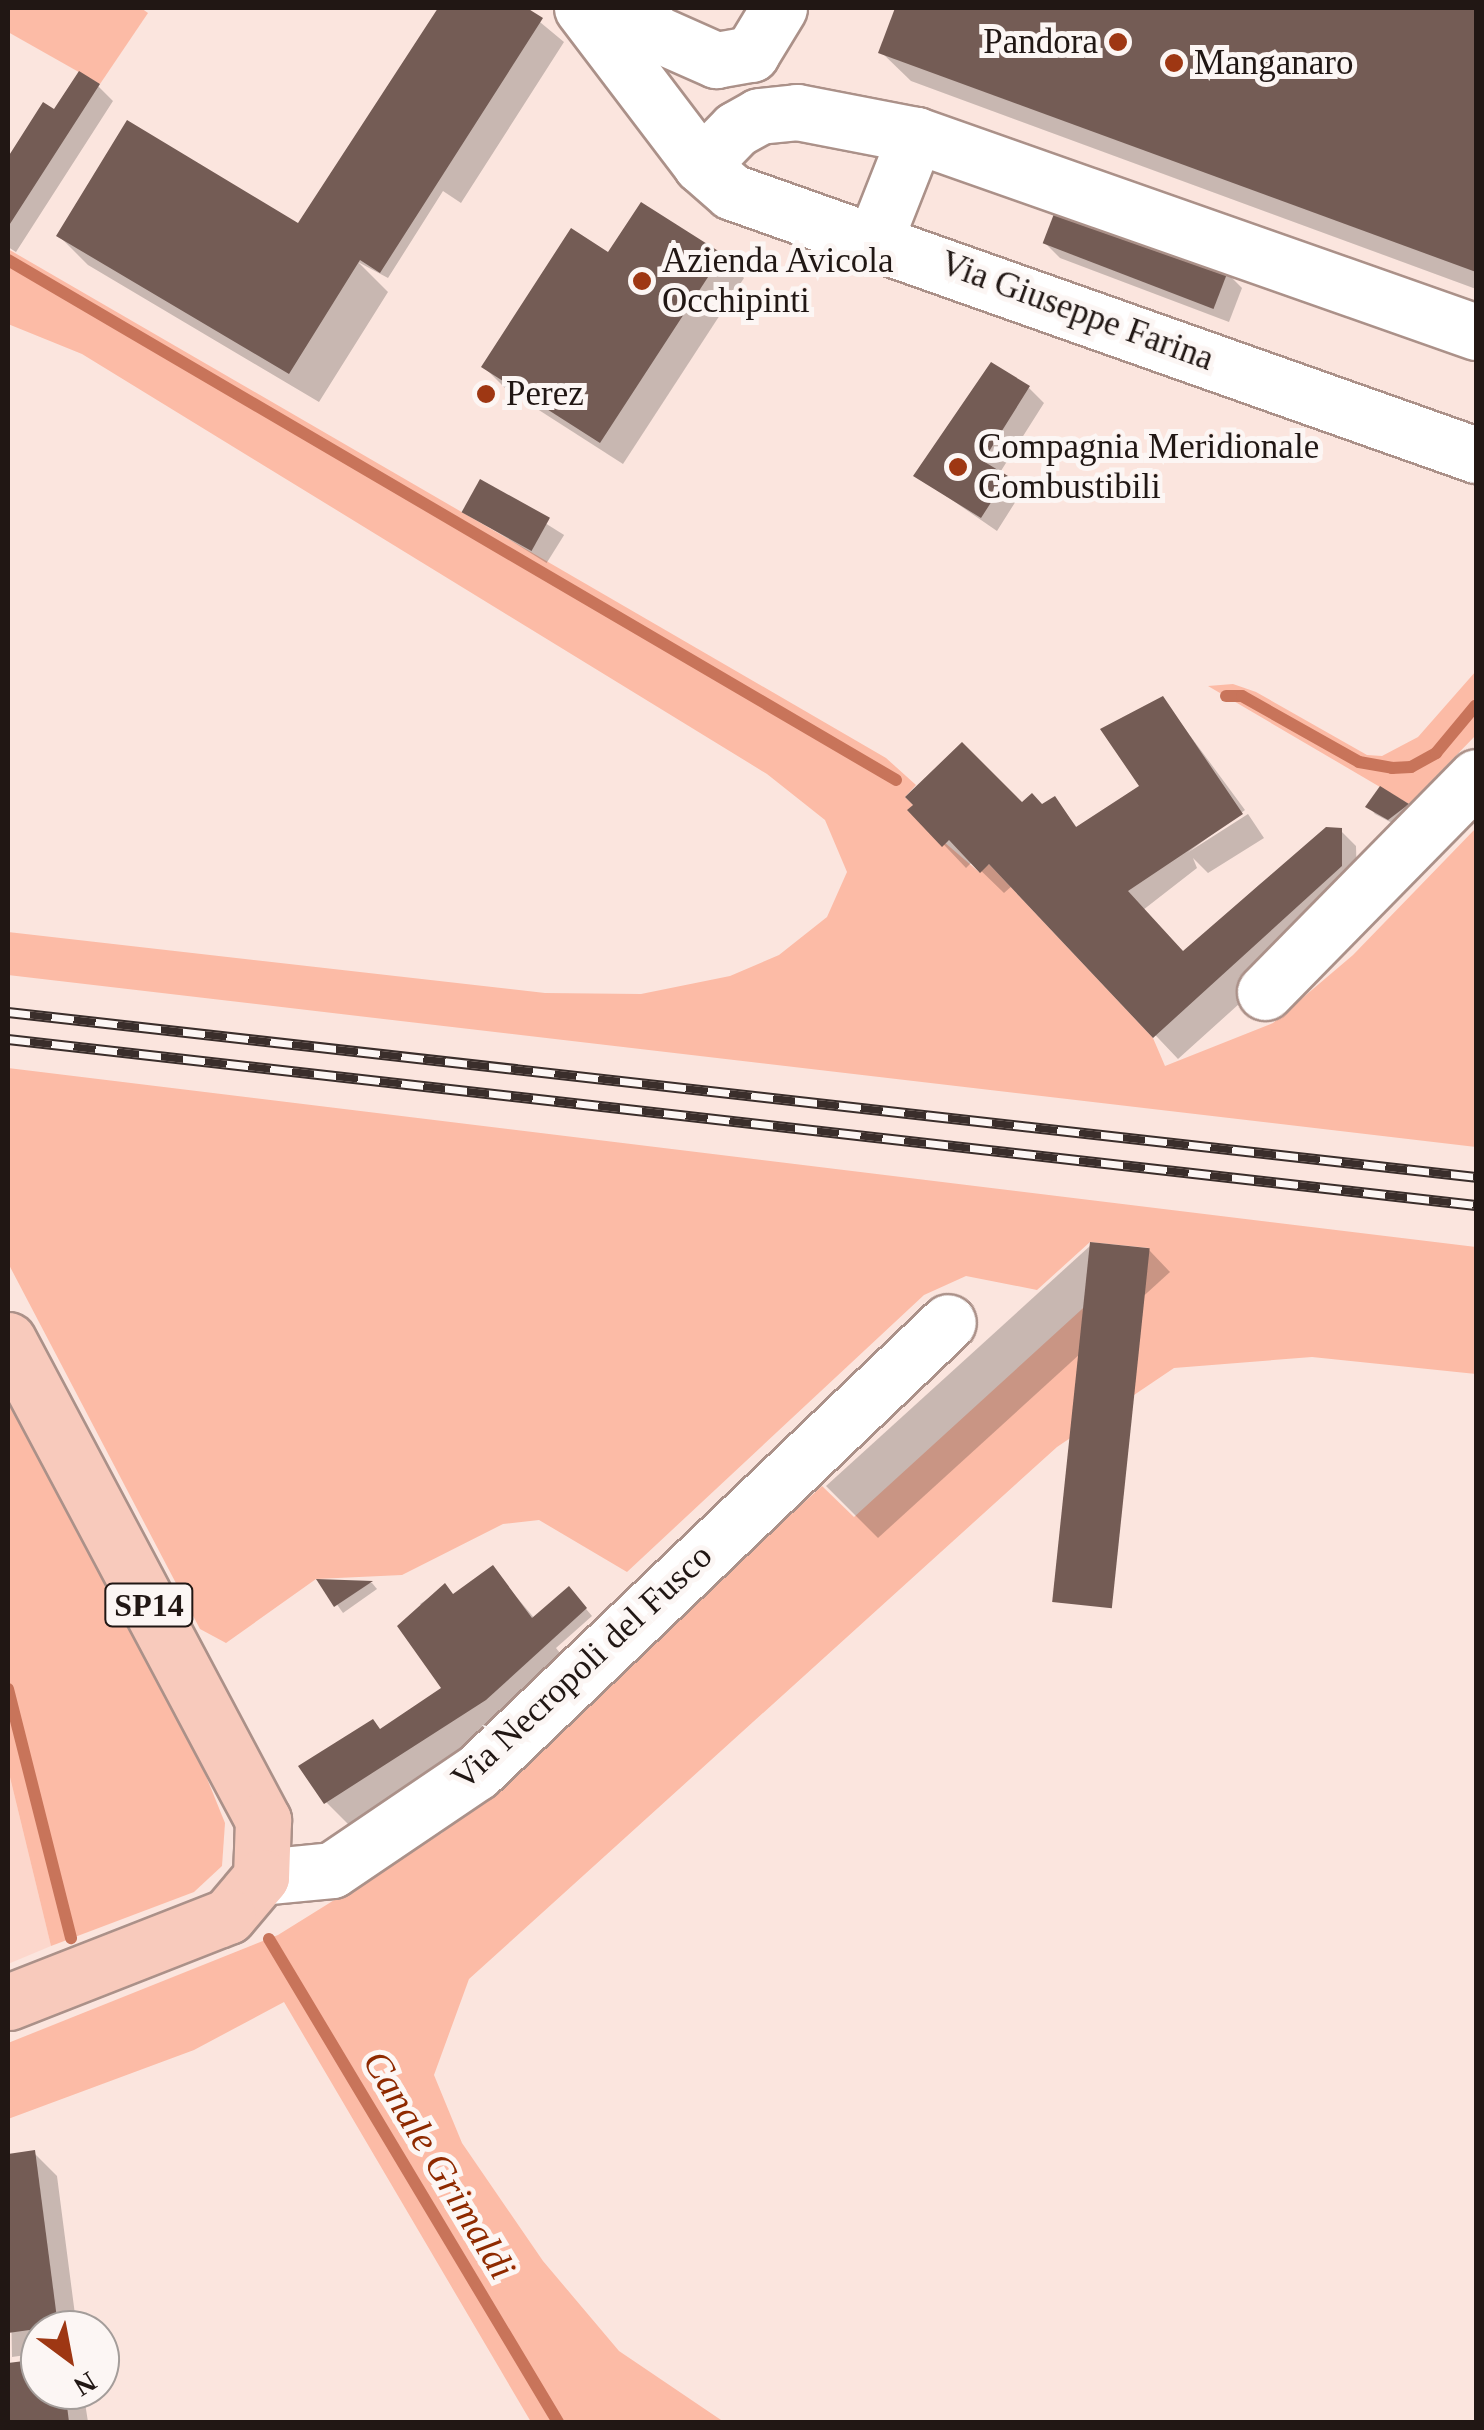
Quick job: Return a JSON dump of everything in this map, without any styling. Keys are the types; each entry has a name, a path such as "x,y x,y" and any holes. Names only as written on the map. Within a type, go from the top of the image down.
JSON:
{"main road":[{"name":"SP14","path":"8,1340 263,1820 261,1877"},
{"path":"8,2002 228,1916 261,1877"}],"street":[{"name":"Via Giuseppe Farina","path":"582,8 637,32 701,165 732,192 875,239 1476,455"},
{"path":"637,32 716,60 752,54 779,8"},
{"path":"701,165 759,116 797,112 916,135 1476,332"},
{"path":"875,239 916,135"},
{"path":"1265,992 1476,777"},
{"name":"Via Necropoli del Fusco","path":"261,1877 332,1870 477,1772 948,1322"}],"shaded area":[{"path":"8,8 141,8 148,13 100,84 8,32"},
{"path":"8,249 886,758 916,785 905,797 913,805 908,811 979,872 989,864 1153,1038 1165,1066 1273,1023 1353,955 1476,828 1476,1147 8,975 8,932 545,993 641,994 730,976 779,955 827,917 847,872 825,820 767,774 82,354 8,324"},
{"path":"1476,671 1476,735 1409,804 1208,686 1233,684 1256,692 1367,755 1382,756 1418,737"},
{"path":"8,1068 1476,1247 1476,1374 1312,1357 1174,1368 1057,1447 469,1979 434,2075 462,2143 543,2261 619,2351 724,2422 531,2422 284,2002 194,2050 8,2119 8,2043 278,1935 442,1833 822,1486 854,1517 1149,1248 1090,1242 1037,1290 966,1276 924,1295 627,1572 539,1520 503,1524 402,1575 316,1579 226,1643 200,1629 8,1263"},
{"path":"8,1398 204,1771 225,1823 222,1866 194,1892 51,1946 8,1769"},
{"path":"8,1769 51,1946 8,1964"}],"building":[{"path":"438,8 527,8 543,18 380,273 360,260 289,374 56,236 127,120 298,223"},
{"path":"895,8 1476,8 1476,272 878,53"},
{"path":"79,71 100,84 8,227 8,157 43,102 54,109"},
{"path":"641,202 723,254 600,443 481,367 571,228 608,252"},
{"path":"1057,206 1228,272 1214,309 1043,243"},
{"path":"991,362 1030,386 983,461 1008,476 981,518 913,476"},
{"path":"480,479 550,518 532,551 462,512"},
{"path":"1163,696 1243,814 1128,891 1183,951 1326,827 1342,828 1342,866 1153,1038 989,864 980,873 949,840 942,847 907,810 913,805 905,797 962,742 1022,802 1032,793 1042,804 1055,796 1076,827 1139,786 1100,729"},
{"path":"1380,786 1409,804 1388,820 1365,807"},
{"path":"1090,1242 1150,1248 1112,1608 1052,1602"},
{"path":"493,1565 532,1618 569,1586 587,1608 486,1700 324,1804 298,1766 373,1719 380,1729 441,1688 397,1626 445,1583 453,1594"},
{"path":"316,1579 373,1581 334,1607"},
{"path":"35,2150 56,2310 20,2310 20,2331 8,2333 8,2154"},
{"path":"20,2362 20,2410 68,2410 69,2422 8,2422 8,2363"}],"waterway":[{"path":"8,260 896,780"},
{"path":"1226,696 1242,696 1359,762 1392,768 1411,767 1436,753 1476,705"},
{"name":"Canale Grimaldi","path":"8,1689 71,1938"},
{"name":"Canale Grimaldi","path":"269,1939 558,2422"}],"railway":[{"path":"8,1012 1476,1177"},
{"path":"8,1039 1476,1205"}],"place":[{"name":"Pandora","path":"1118,42"},
{"name":"Manganaro","path":"1174,63"},
{"name":"Azienda Avicola Occhipinti","path":"642,281"},
{"name":"Perez","path":"486,394"},
{"name":"Compagnia Meridionale Combustibili","path":"958,467"}]}
